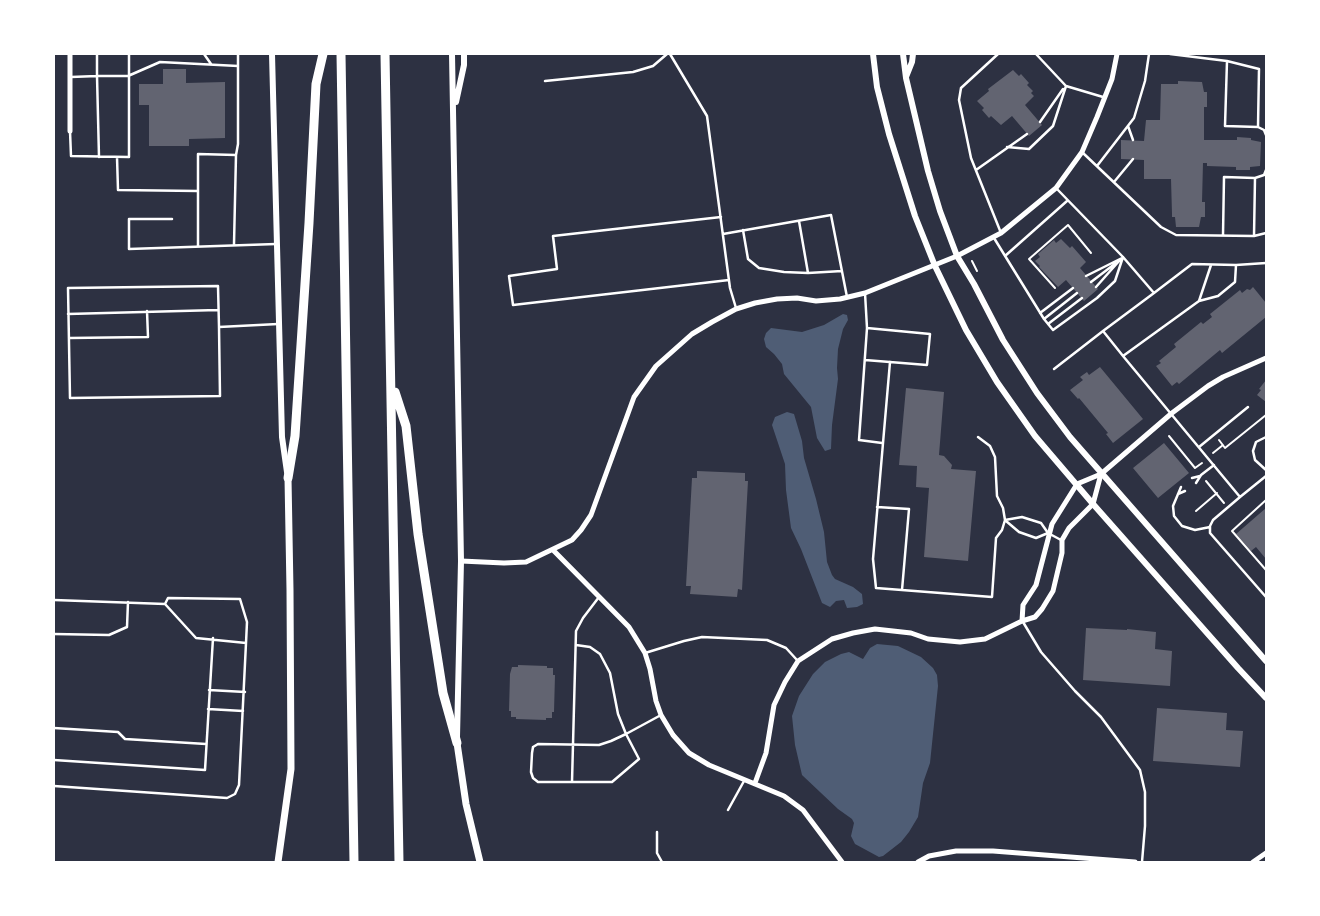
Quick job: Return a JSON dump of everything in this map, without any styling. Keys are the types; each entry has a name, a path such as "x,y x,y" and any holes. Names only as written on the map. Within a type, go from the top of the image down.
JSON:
{"highway":[{"path":"288,478 295,436 316,84 323,54"},
{"path":"341,54 354,862"},
{"path":"385,54 399,862"},
{"path":"392,383 406,426 418,534 433,639 442,694 457,743"}],"main road":[{"path":"278,862 291,769 288,478"},
{"path":"457,743 466,804 480,862"}],"street":[{"path":"70,54 70,131"},
{"path":"272,54 282,437 288,478"},
{"path":"452,54 461,562 457,743"},
{"path":"454,113 464,64 464,54"},
{"path":"873,54 877,87 889,134 915,216 935,266 966,330 997,382 1035,436 1266,698"},
{"path":"903,54 906,78 928,171 957,256 1003,340 1032,385 1070,437 1121,493 1266,661"},
{"path":"906,78 913,54"},
{"path":"461,562 526,562 572,540 591,516 634,397 656,366 692,334 736,310 755,303 797,298 816,301 847,298 865,293 935,266 1001,233 1056,188 1082,152 1112,79 1118,54"},
{"path":"1022,620 1023,605 1036,585 1048,533 1076,484 1102,474 1172,413 1208,386 1223,377 1266,358"},
{"path":"755,783 766,753 774,705 798,661 832,639 853,633 875,629 911,633 928,639 960,642 985,639 1022,620 1035,617 1053,590 1062,553 1062,540 1069,528 1093,504 1102,474"},
{"path":"554,550 628,627 644,653 650,669 656,701 661,715 673,736 689,753 709,766 784,796 803,810 842,862"},
{"path":"918,862 929,856 956,851 993,851 1135,862"},
{"path":"1253,862 1266,853"}],"lane":[{"path":"97,54 99,157"},
{"path":"70,131 71,156 129,157 129,54"},
{"path":"204,54 211,64"},
{"path":"234,244 236,154 238,144 238,54"},
{"path":"544,80 633,72 653,66 668,54 707,116 729,280 736,310"},
{"path":"998,54 961,88 959,100 971,158 1001,233"},
{"path":"1036,54 1066,86 1105,98"},
{"path":"1097,166 1134,118 1145,81 1149,54"},
{"path":"1170,54 1227,61 1259,69 1258,127"},
{"path":"1227,61 1225,126 1258,127 1264,130 1266,135"},
{"path":"70,77 128,76 160,62 238,66"},
{"path":"1007,147 1028,149 1053,126 1066,86"},
{"path":"1040,122 1066,86"},
{"path":"1128,126 1133,140"},
{"path":"976,170 1027,134"},
{"path":"1082,152 1161,227 1176,235 1254,236 1266,233"},
{"path":"198,246 198,154 236,154"},
{"path":"117,157 118,190 198,191"},
{"path":"1114,182 1132,159"},
{"path":"1223,235 1224,177 1255,178 1264,175 1266,170"},
{"path":"1254,236 1255,178"},
{"path":"1056,188 1123,257 1154,293"},
{"path":"1005,256 1067,200"},
{"path":"723,234 831,215 847,298"},
{"path":"721,217 553,236 557,269 509,276 513,305 729,280"},
{"path":"172,219 129,219 129,248 276,244"},
{"path":"799,220 808,273"},
{"path":"743,230 748,259 759,268 808,273 842,271"},
{"path":"994,238 1040,313 1053,330 1097,298 1115,281 1123,257"},
{"path":"1086,276 1123,257"},
{"path":"1091,282 1123,257"},
{"path":"1096,287 1123,257"},
{"path":"1054,369 1192,264 1236,266 1266,263"},
{"path":"1199,301 1211,265"},
{"path":"1123,356 1199,301 1218,296 1235,282 1236,266"},
{"path":"218,286 218,310 220,396 70,398 68,288 218,286"},
{"path":"1040,313 1073,288"},
{"path":"865,293 867,328 858,440 883,443"},
{"path":"1044,319 1077,293"},
{"path":"1048,324 1082,298"},
{"path":"68,314 218,310"},
{"path":"69,338 148,337 147,311"},
{"path":"219,328 278,324"},
{"path":"864,360 927,365 930,334 867,328"},
{"path":"1103,331 1240,497"},
{"path":"890,362 873,558 876,588 992,597 996,538 1002,530 1005,520 1003,508 997,496 995,457 990,446 978,436"},
{"path":"1199,447 1248,407"},
{"path":"1266,437 1256,442 1253,451 1255,460 1266,470"},
{"path":"1196,482 1201,475 1214,465"},
{"path":"1192,478 1201,475"},
{"path":"1266,476 1213,520 1210,527 1210,533 1266,597"},
{"path":"1181,488 1173,506 1174,516 1182,526 1195,530 1210,527"},
{"path":"1177,495 1185,491"},
{"path":"877,507 909,509 902,590"},
{"path":"1005,520 1022,517 1042,523 1048,533 1062,540"},
{"path":"1005,520 1019,532 1036,538 1048,533"},
{"path":"572,782 576,631 582,618 599,597"},
{"path":"54,786 227,798 235,794 239,785 247,622 240,600 168,598 165,604"},
{"path":"54,600 165,604 196,638 246,642"},
{"path":"54,634 109,636 127,627 128,602"},
{"path":"1022,620 1041,652 1101,717 1140,770 1145,792 1142,862"},
{"path":"644,653 684,640 702,637 768,640 786,648 798,661"},
{"path":"54,760 205,770 212,638"},
{"path":"576,644 590,647 600,654 610,673 618,714 626,734 639,759 612,782 538,782 533,778 531,772 533,747 538,744 599,745 626,734 661,715"},
{"path":"209,690 244,692"},
{"path":"208,709 243,711"},
{"path":"54,728 118,732 125,739 206,744"},
{"path":"728,810 745,780"},
{"path":"657,832 657,853 662,862"}],"path":[{"path":"1056,288 1029,259 1068,225 1091,252"},
{"path":"1214,434 1225,448 1266,415"},
{"path":"1201,475 1228,508"},
{"path":"1196,511 1217,493"},
{"path":"1266,500 1232,531 1266,570"}],"water":[{"path":"843,314 847,315 848,320 843,329 838,349 838,379 831,449 825,451 817,438 811,407 784,374 782,364 766,347 764,339 766,333 771,328 802,332 824,325"},
{"path":"787,412 794,414 802,441 804,458 824,532 827,562 835,579 853,587 862,594 863,604 857,607 847,608 844,600 836,601 830,607 822,603 791,528 785,464 772,425 775,417"},
{"path":"877,644 898,646 921,657 933,668 937,675 938,686 930,763 923,783 918,817 901,842 879,857 855,844 851,836 854,823 852,819 838,809 802,775 795,745 792,716 799,696 813,674 825,662 849,652 863,659 870,648"}],"building":[{"path":"163,69 186,69 186,83 225,82 225,138 189,139 189,146 149,146 149,105 139,105 139,84 163,84"},
{"path":"1013,70 1019,76 1021,74 1029,83 1027,85 1033,91 1031,93 1034,96 1025,105 1042,125 1029,136 1012,116 1001,125 991,116 989,118 982,110 984,108 977,101 989,91 988,89"},
{"path":"1178,81 1202,82 1204,92 1207,92 1207,107 1204,107 1204,140 1237,140 1237,137 1251,138 1251,140 1261,142 1260,166 1250,167 1250,170 1236,170 1236,167 1207,166 1207,163 1203,163 1202,202 1205,202 1205,217 1201,217 1199,227 1176,227 1175,217 1172,217 1171,179 1144,179 1144,160 1121,159 1121,140 1144,141 1146,120 1160,120 1161,84 1178,84"},
{"path":"1061,239 1070,248 1072,246 1086,262 1080,268 1098,289 1084,301 1066,280 1058,287 1035,261 1040,257 1038,254 1054,240 1056,243"},
{"path":"1253,287 1266,303 1266,317 1222,353 1220,350 1179,384 1177,382 1172,386 1156,366 1161,363 1159,361 1176,347 1174,344 1201,322 1203,324 1212,317 1210,314 1240,290 1242,293"},
{"path":"1100,367 1143,419 1113,443 1106,434 1108,433 1070,390 1083,380 1080,377 1087,372 1089,375"},
{"path":"1266,380 1266,402 1257,395"},
{"path":"906,388 944,392 939,455 944,456 952,465 951,469 976,471 968,561 924,557 929,488 916,487 917,466 899,465"},
{"path":"1164,443 1189,473 1158,498 1133,468"},
{"path":"697,471 745,473 745,481 748,481 742,590 738,589 737,597 690,594 691,586 686,586 692,478 697,478"},
{"path":"1266,508 1266,559 1256,547 1251,551 1236,534"},
{"path":"1086,628 1156,632 1155,649 1172,651 1170,686 1083,680"},
{"path":"518,665 553,668 553,675 555,675 554,712 552,712 552,718 546,718 546,720 516,719 516,717 511,717 511,711 509,711 510,674 512,667 518,667"},
{"path":"1157,708 1227,713 1226,730 1243,731 1240,767 1153,761"}]}
